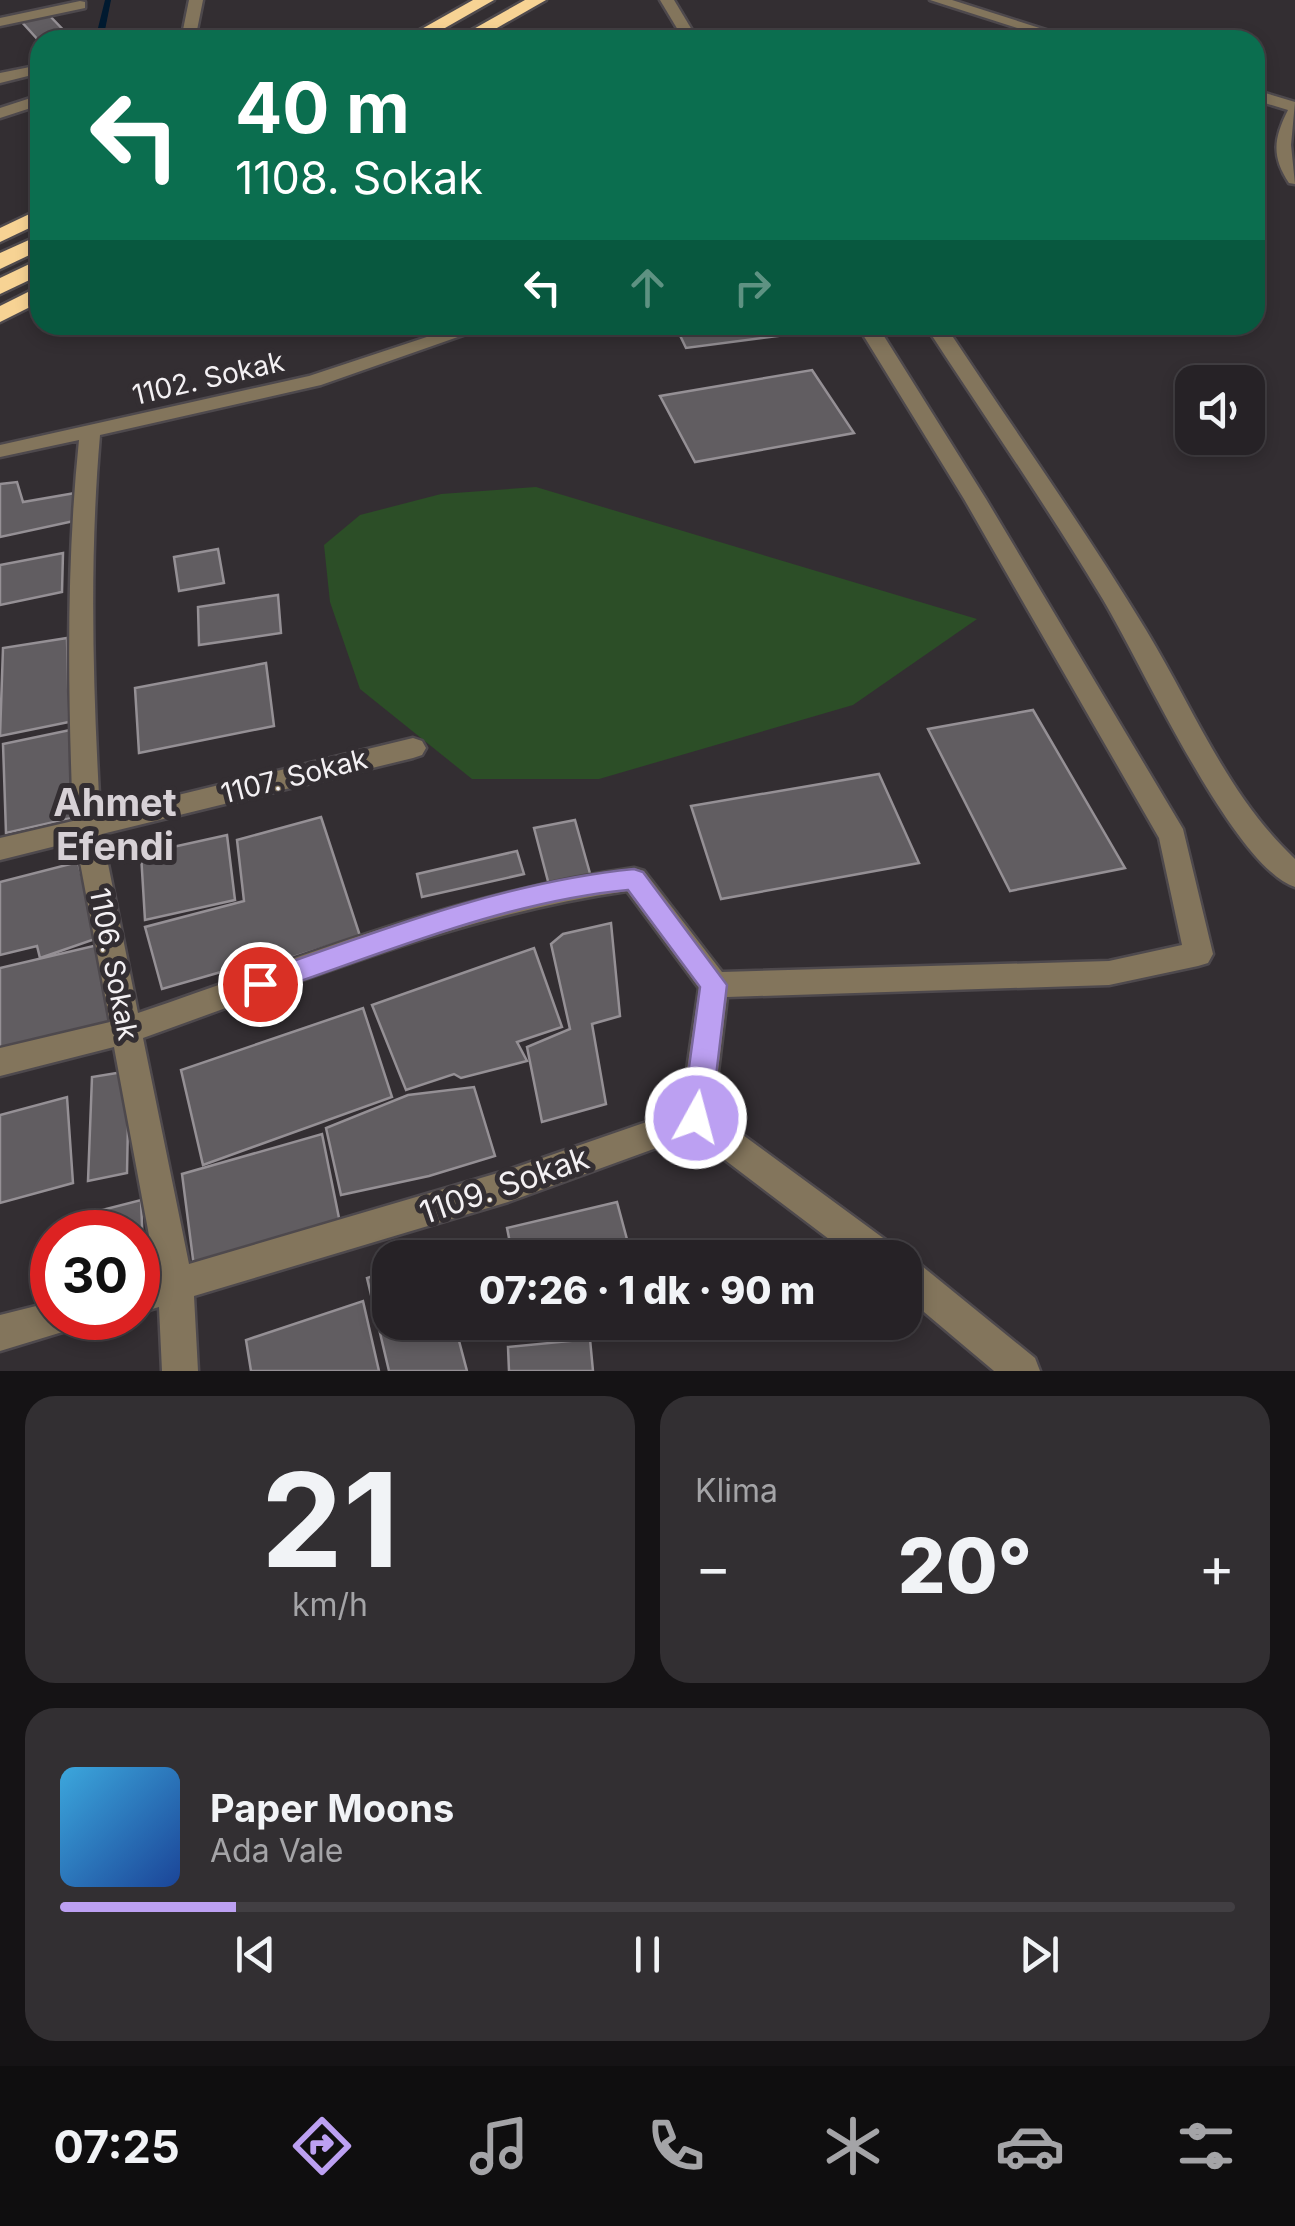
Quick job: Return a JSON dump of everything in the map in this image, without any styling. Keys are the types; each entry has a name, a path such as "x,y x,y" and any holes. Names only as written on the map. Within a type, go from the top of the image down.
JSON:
{"highway":[{"path":"430,30 486,0"},
{"path":"482,30 538,0"},
{"path":"0,223 30,216"},
{"path":"0,236 30,220"},
{"path":"0,262 30,246"},
{"path":"0,287 30,271"},
{"path":"0,315 30,298"}],"street":[{"path":"190,30 196,0"},
{"path":"667,0 686,30"},
{"path":"937,0 1037,30"},
{"path":"0,22 80,5"},
{"path":"0,78 30,71"},
{"path":"1265,99 1295,109 1282,138 1283,164 1295,179"},
{"path":"0,113 30,104"},
{"path":"0,133 30,107"},
{"name":"1102. Sokak","path":"0,451 314,382 453,335"},
{"path":"714,985 1108,973 1198,954 1173,837 975,498 874,335"},
{"path":"941,335 1137,636 1232,809 1261,847 1295,876"},
{"name":"1106. Sokak","path":"90,434 81,530 79,657 87,826 176,1286 180,1371"},
{"name":"1107. Sokak","path":"0,849 413,748"},
{"path":"0,1062 126,1030 474,912 586,884 634,879 714,985 696,1118 858,1240"},
{"name":"1109. Sokak","path":"160,1290 508,1186 696,1118"},
{"path":"922,1288 1022,1371"},
{"path":"0,1333 30,1325"}],"green space":[{"path":"536,487 977,619 853,705 599,779 472,779 360,689 330,602 324,545 360,515 441,494"}],"building":[{"path":"48,14 63,30 30,31 20,20"},
{"path":"680,335 786,335 686,348"},
{"path":"812,370 854,433 695,462 660,396"},
{"path":"17,482 23,502 75,493 74,521 0,537 0,484"},
{"path":"218,549 224,583 179,591 174,557"},
{"path":"63,553 62,592 0,605 0,565"},
{"path":"278,595 281,633 199,645 198,607"},
{"path":"67,638 69,722 0,736 3,648"},
{"path":"266,663 274,726 139,753 135,688"},
{"path":"1033,710 1125,868 1010,891 928,729"},
{"path":"70,730 76,817 6,833 3,744"},
{"path":"879,774 919,863 721,899 691,806"},
{"path":"321,817 360,936 233,976 228,970 162,989 145,927 244,901 237,840"},
{"path":"575,820 591,877 549,885 534,828"},
{"path":"227,835 235,900 145,920 141,854"},
{"path":"517,851 524,874 422,897 417,874"},
{"path":"78,862 98,938 40,958 37,946 0,955 0,882"},
{"path":"611,923 620,1016 592,1024 606,1104 542,1122 527,1047 570,1029 551,944 563,934"},
{"path":"102,944 114,1026 0,1050 0,968"},
{"path":"534,948 562,1027 517,1042 527,1061 461,1078 454,1074 406,1090 372,1005"},
{"path":"363,1008 392,1097 203,1165 181,1070"},
{"path":"129,1071 127,1173 88,1181 92,1077"},
{"path":"474,1087 495,1156 429,1176 341,1195 326,1128 408,1095"},
{"path":"67,1097 73,1183 0,1203 0,1115"},
{"path":"322,1134 340,1223 194,1267 182,1174"},
{"path":"141,1200 141,1210 102,1210"},
{"path":"617,1202 627,1240 509,1240 507,1228"},
{"path":"363,1301 379,1371 251,1371 246,1340"},
{"path":"382,1340 459,1340 467,1371 389,1371"},
{"path":"590,1340 593,1371 509,1371 508,1347"}],"waterway":[{"path":"101,30 108,0"}],"district":[{"name":"Ahmet Efendi","path":"115,824"}],"route":[{"path":"260,984 474,912 586,884 634,879 714,985 696,1118"}]}
